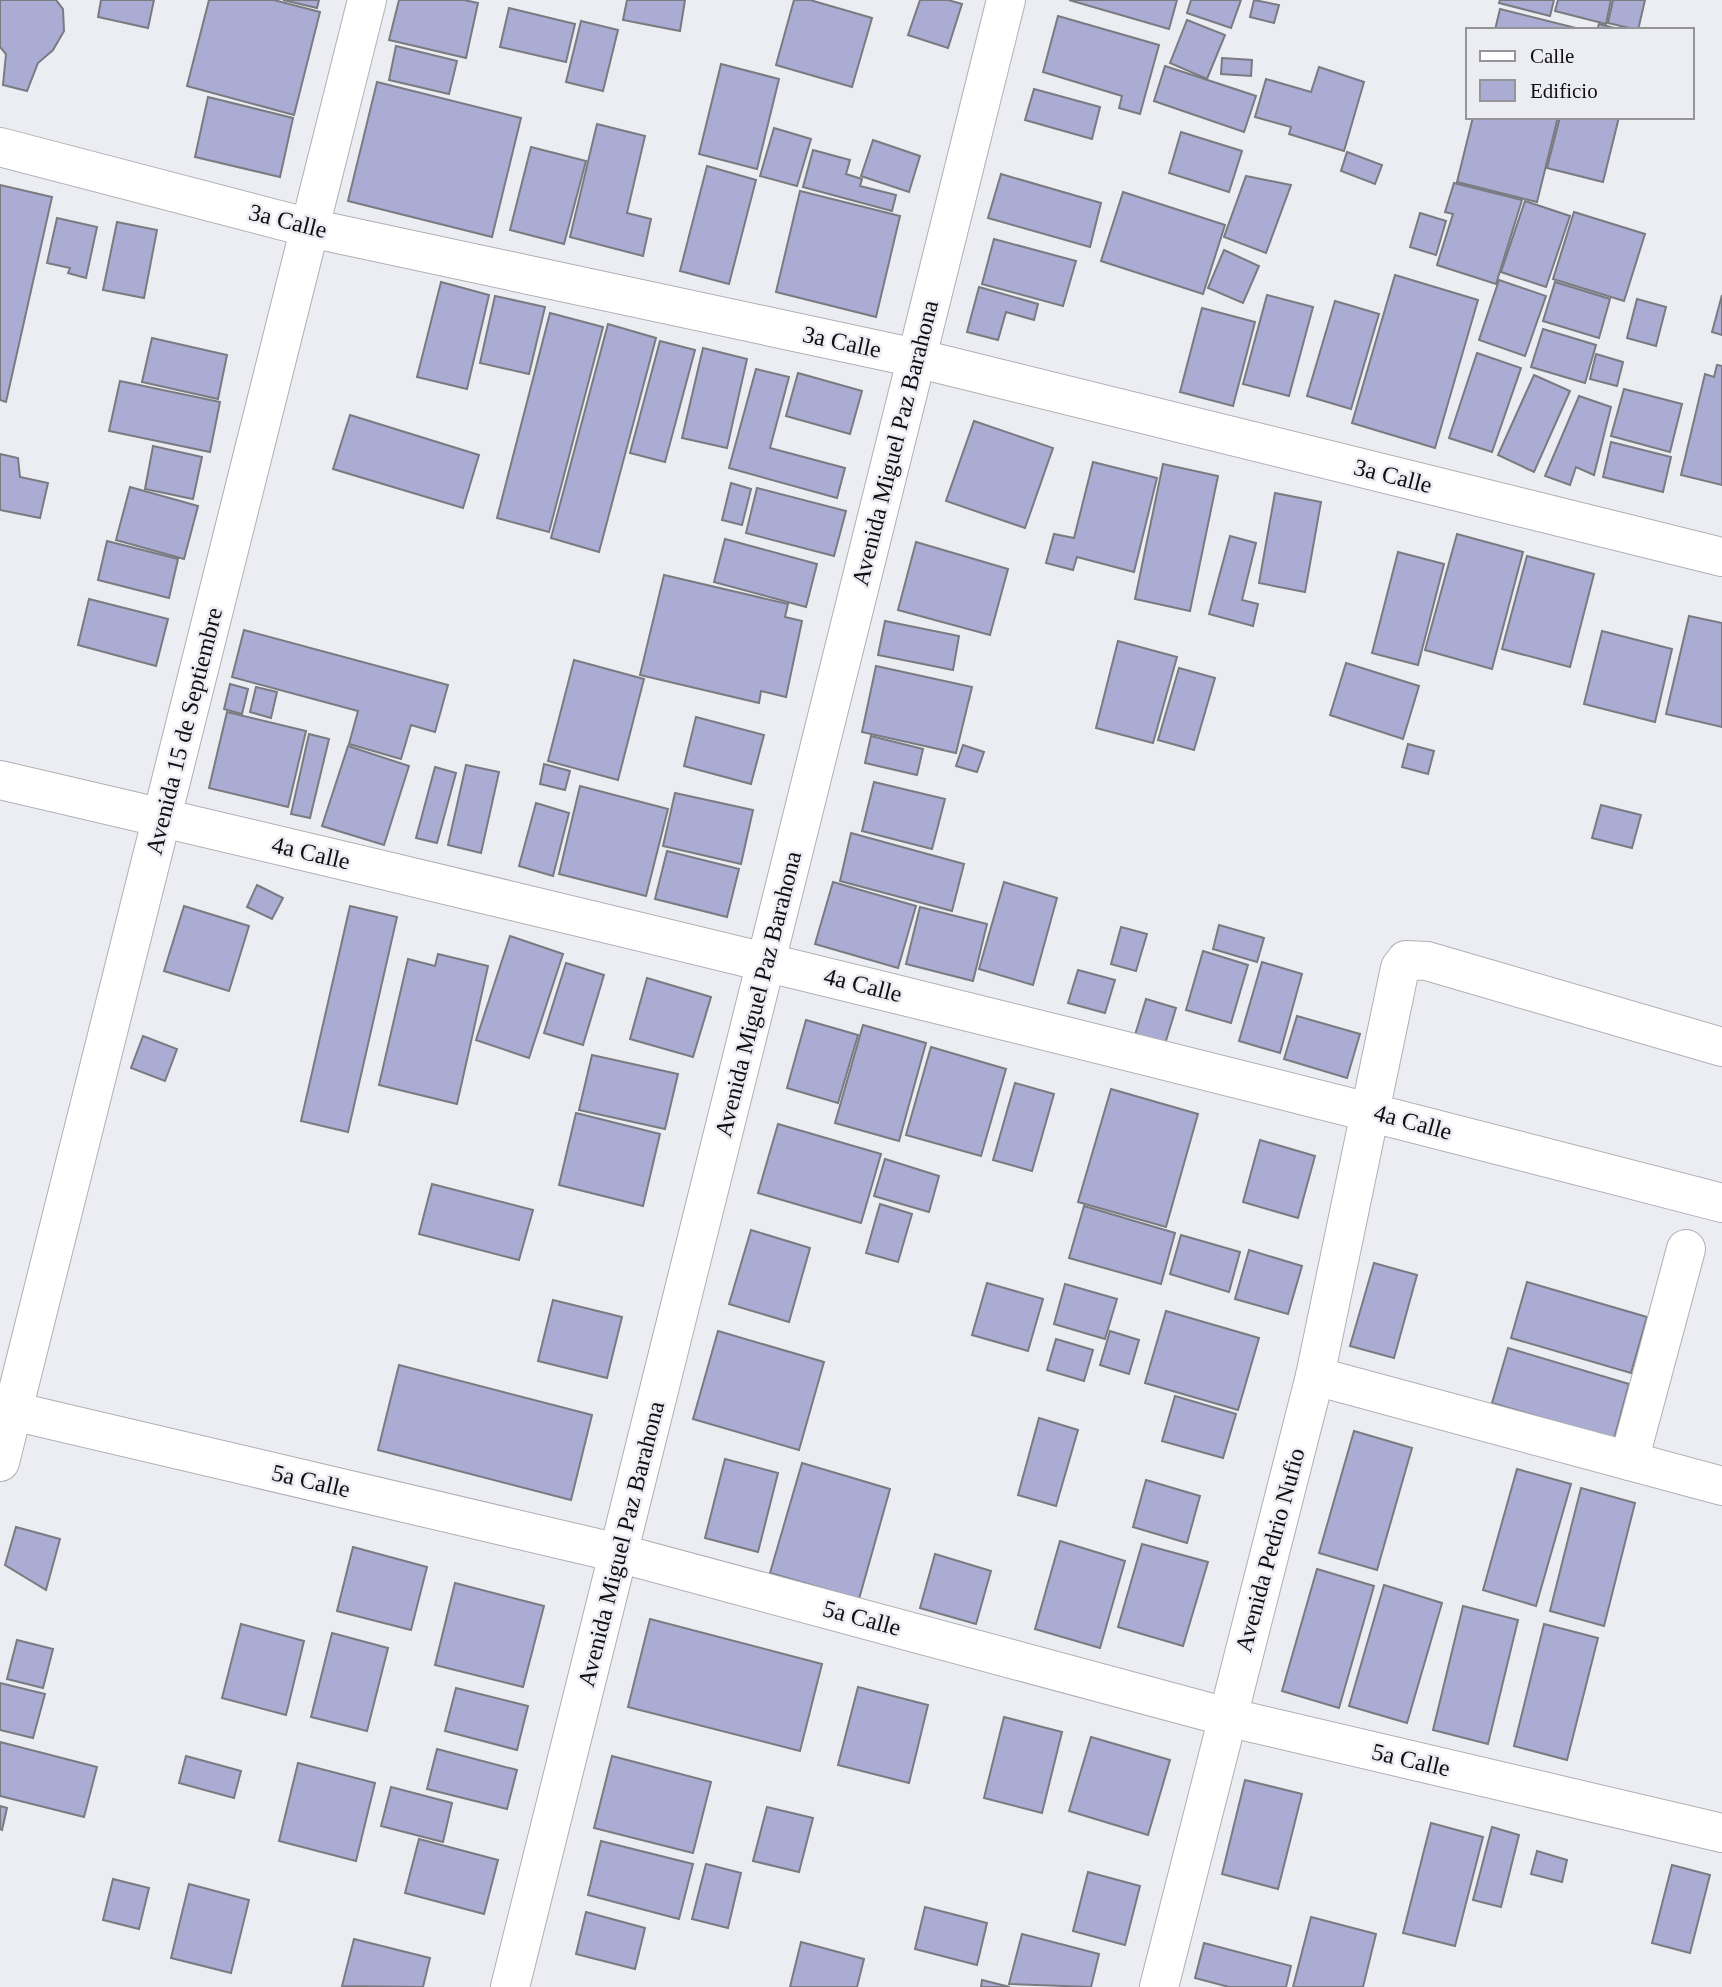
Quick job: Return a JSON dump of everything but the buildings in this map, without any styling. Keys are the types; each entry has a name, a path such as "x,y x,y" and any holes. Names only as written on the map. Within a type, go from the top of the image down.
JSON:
{"street":[{"name":"Avenida 15 de Septiembre","path":"0,1462 6,1410 162,818 367,0"},
{"name":"Avenida Miguel Paz Barahona","path":"510,1987 1006,0"},
{"name":"3a Calle","path":"0,147 310,228 916,358 1722,557"},
{"name":"4a Calle","path":"0,780 766,961 1370,1111 1722,1203"},
{"name":"Avenida Pedrio Nufio","path":"1158,1987 1315,1376 1400,968 1406,960 1427,961 1722,1047"},
{"path":"1629,1461 1686,1249"},
{"path":"1315,1376 1722,1486"},
{"name":"5a Calle","path":"6,1410 618,1553 1227,1717 1722,1833"}]}
